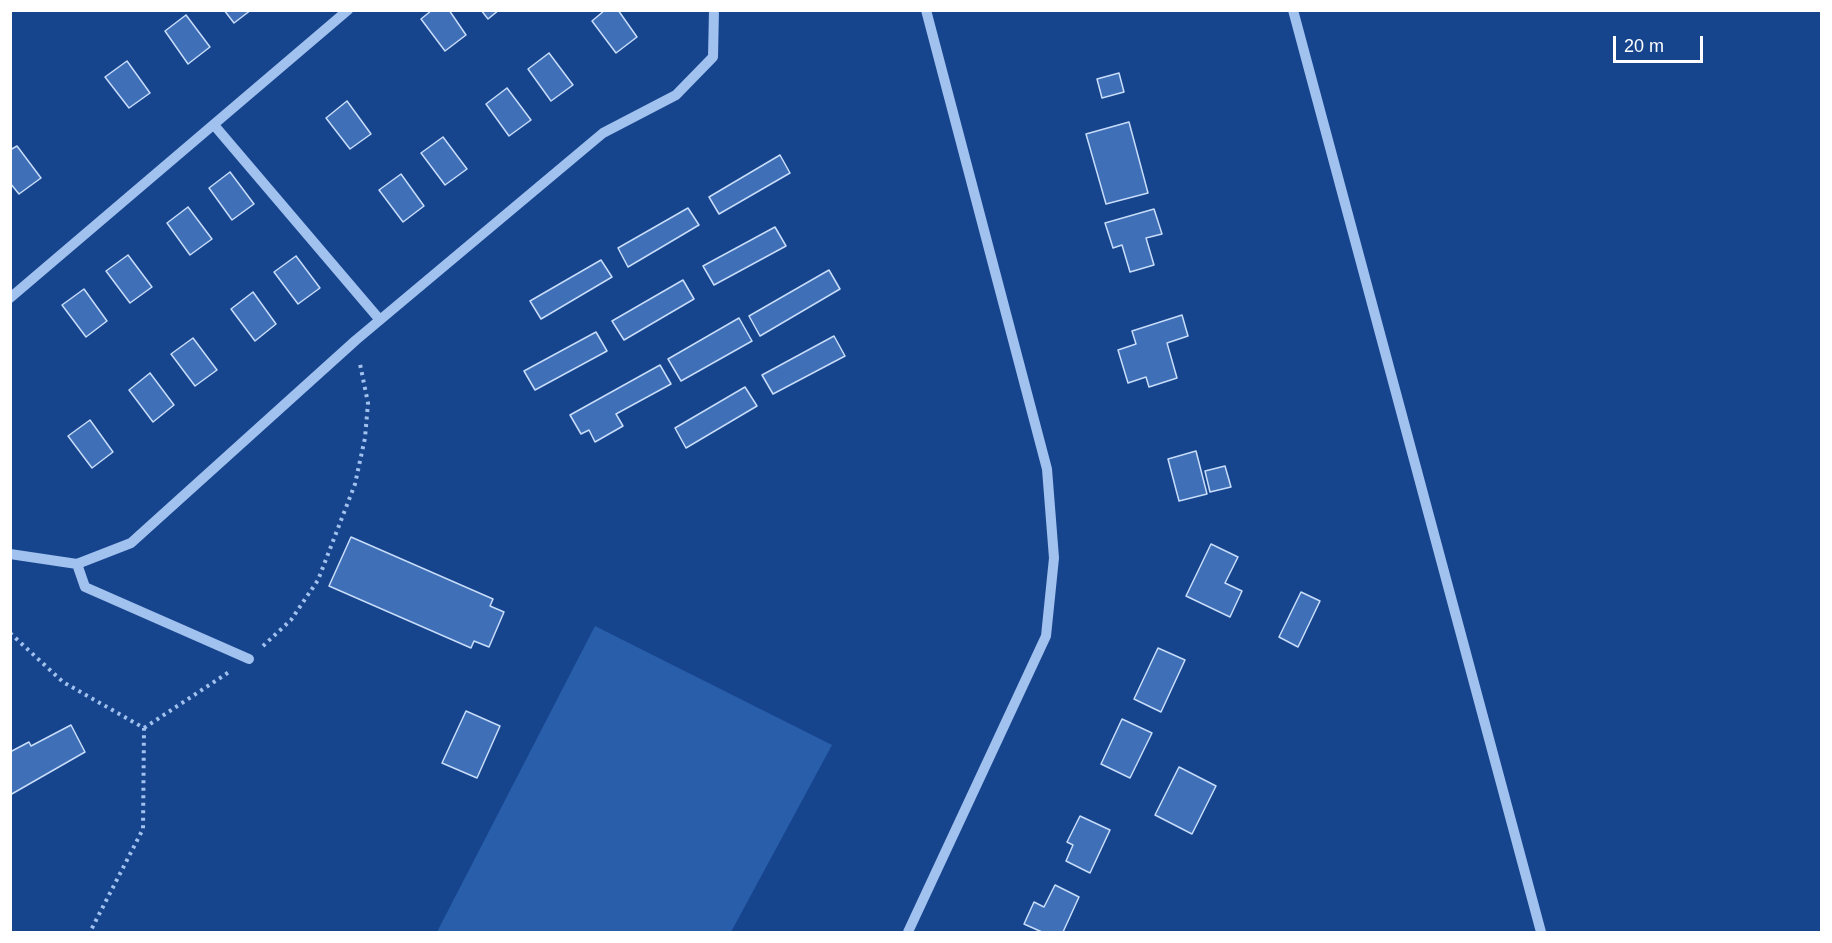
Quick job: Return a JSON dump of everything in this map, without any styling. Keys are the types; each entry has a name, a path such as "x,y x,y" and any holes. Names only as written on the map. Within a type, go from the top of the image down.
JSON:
{"street":[{"path":"10,298 348,10"},
{"path":"10,554 77,564 131,543 356,340 603,133 676,95 713,57 714,10"},
{"path":"908,933 1046,636 1054,558 1047,469 926,10"},
{"path":"1293,10 1541,933"},
{"path":"214,125 381,320"},
{"path":"77,564 85,587 249,659"}],"path":[{"path":"144,728 249,659 291,620 318,580 355,484 365,438 368,403 356,340"},
{"path":"10,633 63,682 144,728"},
{"path":"90,933 143,829 144,728"}],"shaded area":[{"path":"595,626 832,745 731,932 437,932"}],"building":[{"path":"224,10 251,10 234,23"},
{"path":"432,10 449,10 466,35 445,51 421,19"},
{"path":"481,10 499,10 488,19"},
{"path":"605,10 618,10 637,37 616,53 592,21"},
{"path":"186,15 210,47 188,64 165,31"},
{"path":"549,53 573,85 551,101 528,69"},
{"path":"127,61 150,93 129,108 105,77"},
{"path":"1119,73 1124,92 1102,98 1097,79"},
{"path":"507,88 531,120 509,136 486,104"},
{"path":"347,101 371,134 350,149 326,118"},
{"path":"1129,122 1148,193 1106,204 1086,134"},
{"path":"443,137 467,169 445,185 421,153"},
{"path":"17,146 41,178 19,194 10,183 10,150"},
{"path":"780,155 790,173 719,214 709,197"},
{"path":"230,172 254,204 232,220 209,188"},
{"path":"401,174 424,206 403,222 379,190"},
{"path":"188,207 212,239 190,255 167,223"},
{"path":"688,208 699,225 628,267 618,248"},
{"path":"1154,209 1162,234 1146,238 1154,265 1130,272 1122,245 1113,248 1105,223"},
{"path":"775,227 786,246 714,285 703,266"},
{"path":"128,255 152,287 130,303 106,271"},
{"path":"296,256 320,288 298,304 274,272"},
{"path":"601,260 612,277 541,319 530,301"},
{"path":"829,270 840,289 760,336 749,316"},
{"path":"683,280 694,299 624,340 612,321"},
{"path":"84,289 107,321 86,337 62,305"},
{"path":"253,292 276,324 255,341 231,309"},
{"path":"1182,315 1188,336 1167,343 1177,378 1149,387 1146,377 1128,383 1118,350 1136,344 1132,331"},
{"path":"739,318 752,341 681,381 668,359"},
{"path":"596,332 607,351 535,390 524,371"},
{"path":"834,336 845,356 773,394 762,375"},
{"path":"193,338 217,370 195,386 171,354"},
{"path":"660,365 671,384 616,414 623,426 595,442 589,430 581,434 570,415"},
{"path":"150,373 174,405 153,422 129,390"},
{"path":"745,387 757,406 686,448 675,428"},
{"path":"90,420 113,452 92,468 68,436"},
{"path":"1196,451 1207,494 1179,501 1168,459"},
{"path":"1225,466 1231,487 1210,492 1205,471"},
{"path":"351,537 493,599 490,606 504,612 489,647 474,641 471,648 329,586"},
{"path":"1211,544 1238,557 1225,583 1242,591 1230,617 1186,596"},
{"path":"1301,592 1320,601 1298,647 1279,637"},
{"path":"1158,648 1185,660 1161,712 1134,699"},
{"path":"466,711 500,726 477,778 442,763"},
{"path":"1122,719 1152,733 1130,778 1101,764"},
{"path":"71,725 85,752 10,795 10,752 29,742 31,746"},
{"path":"1179,767 1216,786 1192,834 1155,815"},
{"path":"1080,816 1110,830 1090,873 1066,861 1073,845 1067,842"},
{"path":"1055,885 1079,897 1063,932 1042,932 1024,924 1034,902 1044,907"}]}
